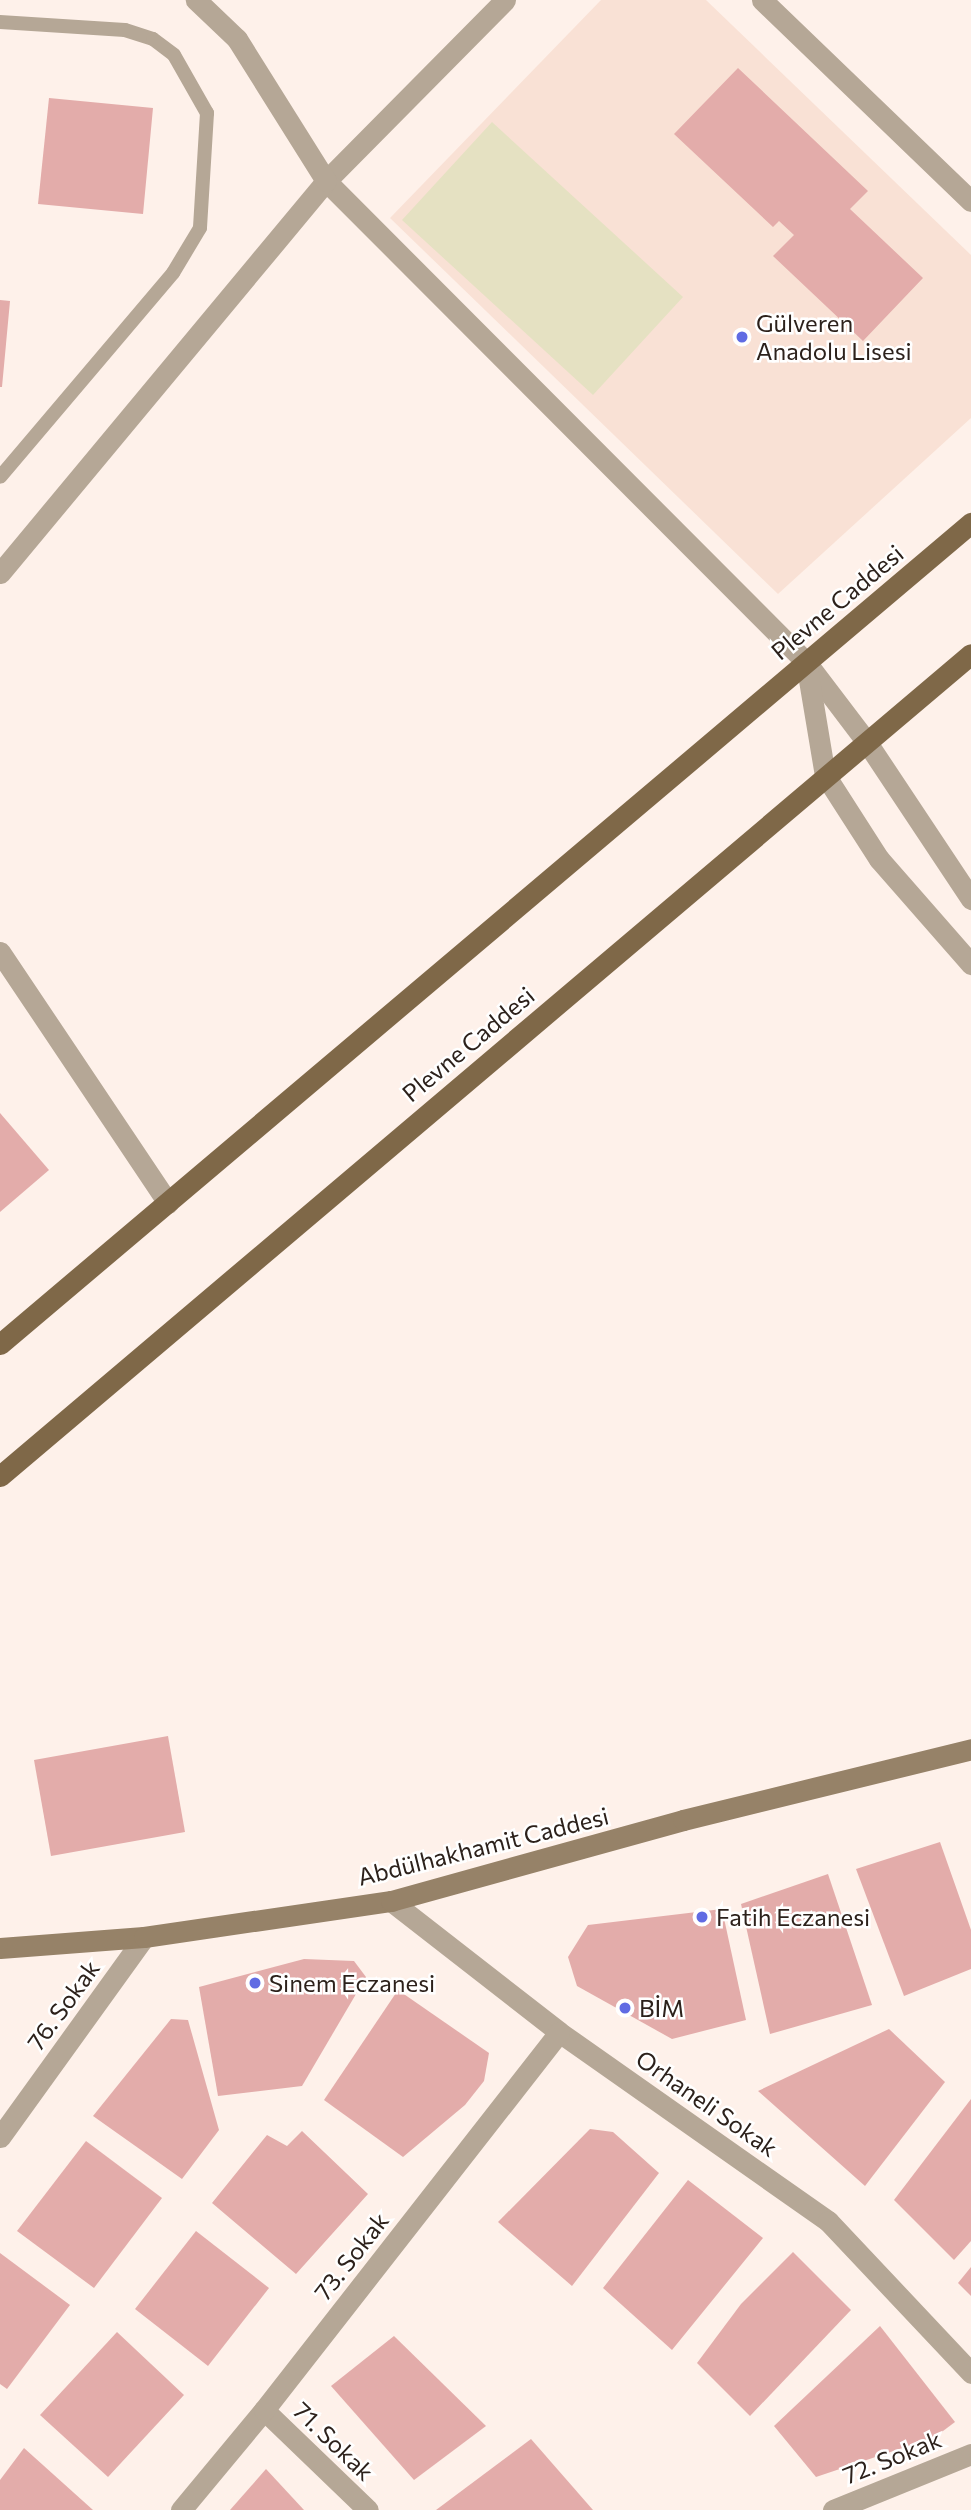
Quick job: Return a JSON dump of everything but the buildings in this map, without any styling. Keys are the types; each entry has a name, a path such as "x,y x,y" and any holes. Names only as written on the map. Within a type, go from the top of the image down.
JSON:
{"main road":[{"name":"Plevne Caddesi","path":"0,1344 971,523"},
{"name":"Plevne Caddesi","path":"0,1476 971,654"},
{"name":"Abdülhakhamit Caddesi","path":"0,1948 144,1937 391,1901 683,1820 971,1749"}],"street":[{"path":"196,0 237,39 326,181 806,662 866,741 971,899"},
{"path":"0,573 326,181 505,0"},
{"path":"762,0 971,201"},
{"path":"806,662 825,775 879,859 971,964"},
{"path":"0,952 168,1203"},
{"name":"Orhaneli Sokak","path":"391,1901 559,2032 828,2221 971,2373"},
{"name":"76. Sokak","path":"0,2137 144,1937"},
{"name":"73. Sokak","path":"181,2510 264,2410 559,2032"},
{"name":"71. Sokak","path":"264,2410 368,2510"},
{"name":"72. Sokak","path":"833,2510 971,2454"}],"lane":[{"path":"0,22 125,30 153,39 174,55 207,113 200,228 173,273 5,464 0,477"}],"shaded area":[{"name":"Gülveren Anadolu Lisesi","path":"601,0 706,0 971,255 971,418 778,594 390,218"},
{"path":"492,122 683,297 593,395 402,220"}],"place":[{"name":"Gülveren Anadolu Lisesi","path":"742,337"},
{"name":"Fatih Eczanesi","path":"702,1917"},
{"name":"Sinem Eczanesi","path":"255,1983"},
{"name":"BİM","path":"625,2008"}]}
